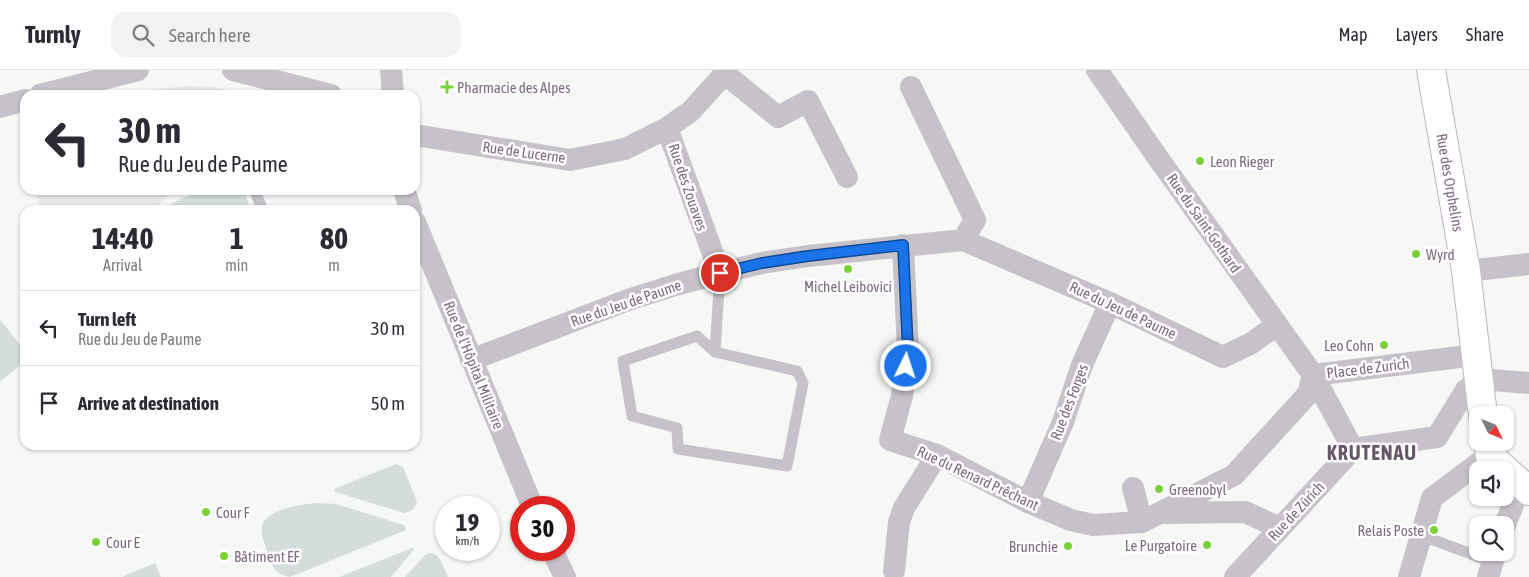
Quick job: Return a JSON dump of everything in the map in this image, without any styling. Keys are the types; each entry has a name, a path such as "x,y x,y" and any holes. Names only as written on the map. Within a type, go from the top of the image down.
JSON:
{"street":[{"path":"50,85 138,70"},
{"path":"233,70 311,90"},
{"path":"391,70 393,90"},
{"name":"Rue du Saint-Gothard","path":"1097,70 1129,118 1313,375"},
{"name":"Rue des Orphelins","path":"1431,70 1466,271 1482,406"},
{"name":"Rue de Lucerne","path":"420,136 570,160 625,149 667,128 691,111 726,72 778,117 808,101 847,177"},
{"path":"911,87 975,220 964,240"},
{"path":"0,107 20,101"},
{"name":"Rue des Zouaves","path":"667,128 720,273"},
{"name":"Rue de l'Hôpital Militaire","path":"420,234 528,496"},
{"name":"Rue du Jeu de Paume","path":"472,360 628,300 720,273 799,257 964,240 1110,303 1223,357 1250,344 1277,326"},
{"name":"Rue du Renard Prêchant","path":"903,245 908,351 902,396 890,440 937,455 1028,502 1071,520 1092,524 1151,517 1234,475 1308,394 1313,375"},
{"path":"1466,271 1529,264"},
{"name":"Rue des Forges","path":"1028,502 1063,422 1082,365 1110,303"},
{"path":"1353,450 1437,437 1466,390 1477,367"},
{"name":"Place de Zurich","path":"1353,450 1313,375 1477,367 1529,383"},
{"name":"Rue de Zürich","path":"1235,577 1353,450"},
{"path":"1409,577 1432,498 1480,462 1488,451"},
{"path":"1491,451 1525,488 1510,516"},
{"path":"894,571 899,522 904,508 937,455"},
{"path":"1133,488 1151,517 1245,512 1280,528"},
{"path":"557,561 564,577"}],"lane":[{"path":"715,352 720,273"},
{"path":"697,336 715,352 797,371 803,383 787,466 678,449 677,428 632,416 623,361 697,336"},
{"path":"1420,535 1492,564"}],"shaded area":[{"path":"188,86 213,87 226,90 153,90"},
{"path":"37,195 168,195 159,205 40,205"},
{"path":"191,195 245,195 249,205 170,205"},
{"path":"0,320 20,344 20,365 0,382"},
{"path":"396,464 403,467 417,502 409,512 404,513 335,492 334,489"},
{"path":"316,503 336,504 404,525 406,530 290,577 282,575 274,568 262,536 264,521 273,514 285,509"},
{"path":"414,548 412,552 391,577 339,577"},
{"path":"429,553 435,555 435,561 441,561 448,577 405,577"},
{"path":"155,563 161,577 122,577"}],"place":[{"name":"Pharmacie des Alpes","path":"447,87"},
{"name":"Leon Rieger","path":"1200,161"},
{"name":"Wyrd","path":"1416,254"},
{"name":"Michel Leibovici","path":"848,269"},
{"name":"Leo Cohn","path":"1384,345"},
{"name":"Greenobyl","path":"1159,489"},
{"name":"Cour F","path":"206,512"},
{"name":"Relais Poste","path":"1434,530"},
{"name":"Cour E","path":"96,542"},
{"name":"Le Purgatoire","path":"1207,545"},
{"name":"Brunchie","path":"1068,546"},
{"name":"Bâtiment EF","path":"224,556"}],"district":[{"name":"KRUTENAU","path":"1372,452"}],"route":[{"path":"720,273 762,263 903,245 908,351 906,366"}]}
